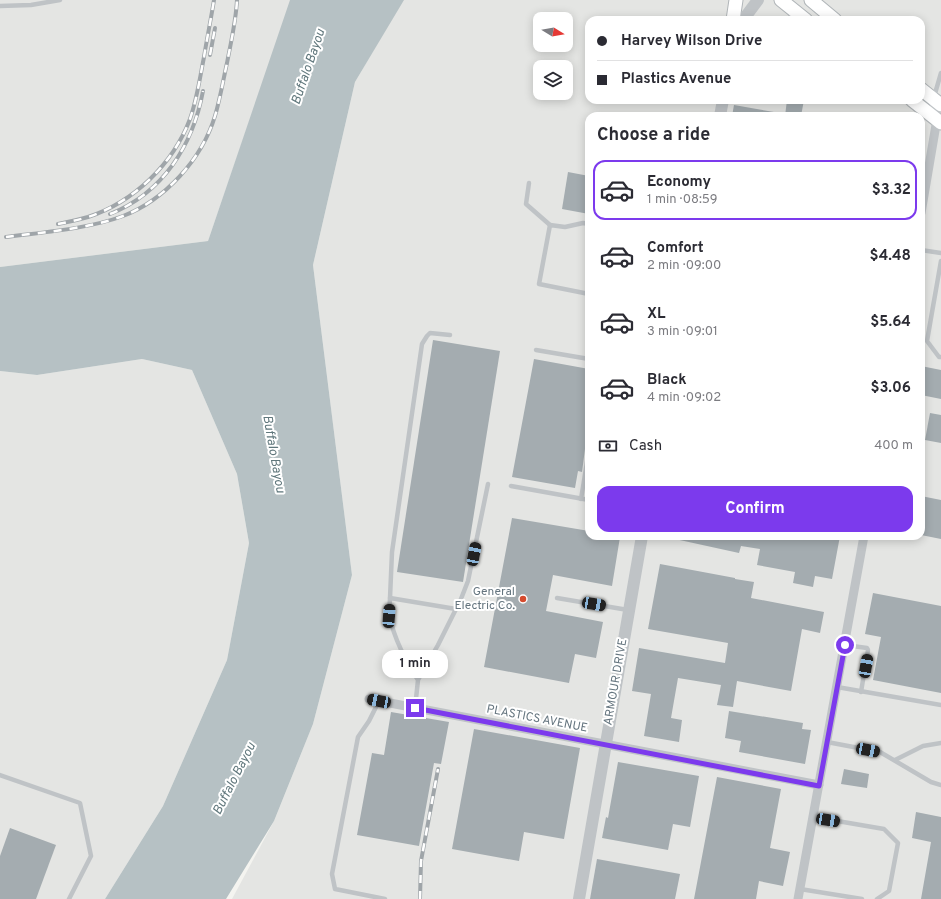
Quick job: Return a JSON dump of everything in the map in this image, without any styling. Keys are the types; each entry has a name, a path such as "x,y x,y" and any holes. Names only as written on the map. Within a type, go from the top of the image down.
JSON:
{"main road":[{"path":"734,16 736,0"},
{"path":"781,0 791,16"},
{"path":"811,0 831,16"},
{"path":"925,92 937,102"},
{"path":"917,104 939,121"}],"street":[{"path":"746,16 758,0"},
{"path":"925,193 939,121 937,102"},
{"name":"ARMOUR DRIVE","path":"579,899 641,540"},
{"path":"798,899 863,540"},
{"name":"PLASTICS AVENUE","path":"369,699 819,786"}],"lane":[{"path":"0,6 31,5 60,0"},
{"path":"937,102 937,90 941,73"},
{"path":"529,184 526,204 550,225 565,227 585,223"},
{"path":"550,225 539,284 585,293"},
{"path":"925,251 941,253"},
{"path":"941,261 927,341 939,357 941,357"},
{"path":"418,680 408,666 389,616 392,552 422,344 426,336 430,333 450,335"},
{"path":"536,350 585,358"},
{"path":"580,499 585,472"},
{"path":"415,708 418,680 459,604 468,581 488,484"},
{"path":"511,486 585,500"},
{"path":"390,598 456,609"},
{"path":"557,598 628,610"},
{"path":"845,645 866,648 868,650 861,692"},
{"path":"837,687 941,705"},
{"path":"379,701 369,721 358,736 332,874 335,889 385,899"},
{"path":"827,742 880,752 931,782 941,785"},
{"path":"895,760 923,746 941,743"},
{"path":"0,775 80,804 91,856 69,899"},
{"path":"814,817 884,829 898,843 888,892 877,899"},
{"path":"800,889 862,899"}],"shaded area":[{"path":"0,0 293,0 289,6 208,241 0,267"},
{"path":"403,0 941,0 941,899 232,899 274,821 313,724 352,575 313,265 355,82"},
{"path":"142,359 192,370 237,474 249,543 227,660 163,806 105,899 0,899 0,371 37,375"}],"water":[{"name":"Buffalo Bayou","path":"290,0 404,0 355,82 313,265 352,575 313,724 274,821 226,899 105,899 163,806 227,660 249,543 237,474 192,370 142,359 37,375 0,371 0,267 208,241"}],"building":[{"path":"786,104 803,104 802,112 786,112"},
{"path":"734,105 774,112 733,112"},
{"path":"568,172 585,175 585,213 562,209"},
{"path":"433,340 500,351 463,582 397,572"},
{"path":"534,359 585,368 585,449 582,472 578,471 575,488 512,477"},
{"path":"925,367 941,370 941,399 925,396"},
{"path":"930,413 941,415 941,443 925,440"},
{"path":"925,497 941,500 941,539 925,536"},
{"name":"General Electric Co.","path":"512,518 585,530 585,540 620,540 612,586 553,575 546,611 603,622 596,658 575,654 569,683 484,667"},
{"path":"680,540 839,540 832,579 815,576 813,587 793,583 795,572 757,565 760,549 741,546 739,553"},
{"path":"660,564 754,582 751,598 824,612 820,633 802,629 791,691 737,681 733,707 717,705 721,685 678,678 671,718 682,720 679,742 644,736 651,694 632,691 639,648 725,663 728,643 648,629"},
{"path":"873,593 941,606 941,693 873,680 881,637 865,634"},
{"path":"729,711 803,723 802,729 811,730 805,764 739,752 741,741 725,738"},
{"path":"391,712 449,722 441,764 434,763 419,846 357,835 372,753 384,755"},
{"path":"474,729 580,748 564,839 524,832 519,861 452,849"},
{"path":"618,762 699,776 690,827 673,824 668,850 602,838 606,817 608,818"},
{"path":"844,769 869,774 867,788 841,784"},
{"path":"717,777 781,789 770,848 790,852 783,886 759,881 756,899 694,899"},
{"path":"916,812 941,817 941,899 921,899 931,842 912,838"},
{"path":"10,828 56,845 36,899 0,899 0,856"},
{"path":"597,859 680,874 675,899 590,899"}],"railway":[{"path":"58,224 88,217 121,202 150,179 173,151 183,136 195,104 214,0"},
{"path":"6,237 81,227 123,216 153,200 180,176 201,148 215,116 232,39 237,0"},
{"path":"210,55 215,28"},
{"path":"110,214 129,205 145,194 173,165 192,130 203,91"},
{"path":"420,899 421,861 438,769"}],"place":[{"name":"General Electric Co.","path":"523,599"}],"route":[{"path":"415,708 819,786 845,645"}]}
